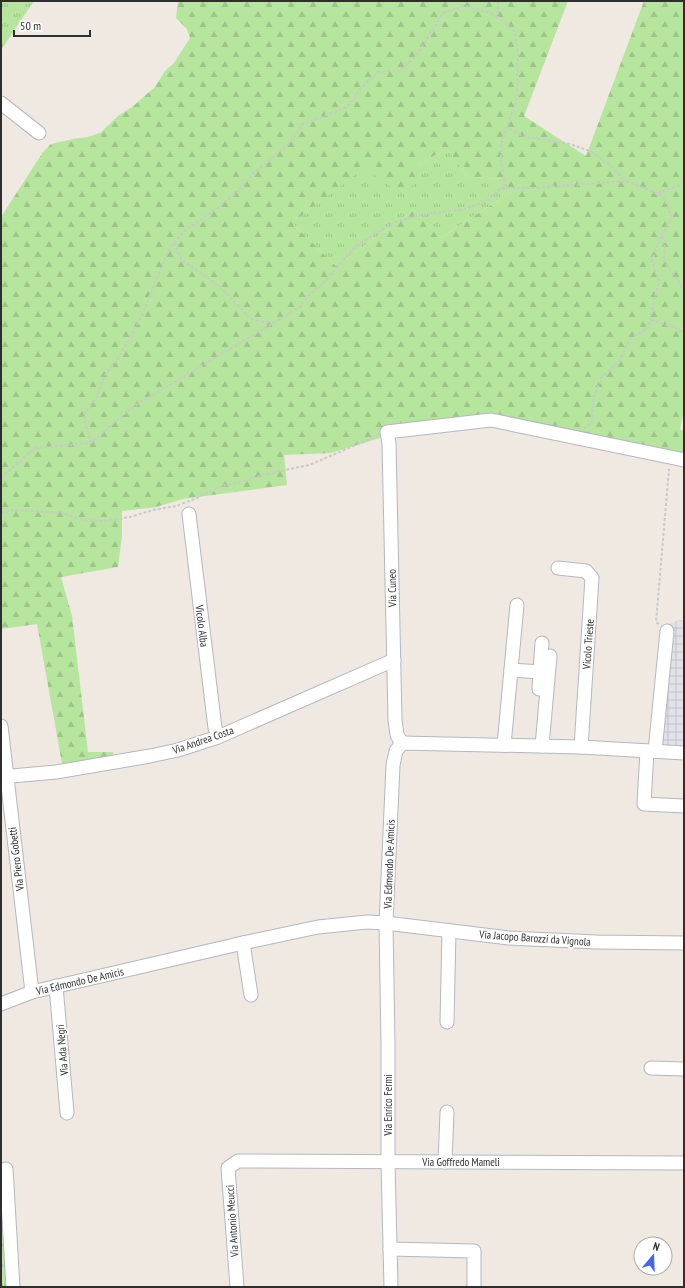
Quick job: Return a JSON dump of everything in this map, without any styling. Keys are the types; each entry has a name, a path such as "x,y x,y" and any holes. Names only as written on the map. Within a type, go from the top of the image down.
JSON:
{"street":[{"path":"1,103 39,133"},
{"path":"387,432 491,420 684,460"},
{"name":"Via Cuneo","path":"387,432 389,443 395,720 397,735 402,743"},
{"name":"Vicolo Alba","path":"189,514 215,728 218,736"},
{"name":"Vicolo Trieste","path":"558,568 586,571 592,578 581,747"},
{"path":"504,745 517,604"},
{"path":"668,631 644,804 684,806"},
{"path":"536,723 542,643"},
{"path":"542,746 550,656"},
{"name":"Via Andrea Costa","path":"4,777 56,772 178,750 218,736 394,660"},
{"path":"511,670 540,672"},
{"name":"Via Piero Gobetti","path":"1,726 4,777 32,992"},
{"path":"402,743 581,747 684,753"},
{"name":"Via Edmondo De Amicis","path":"1,1004 32,992 56,986 318,927 367,922 386,923 392,765 396,751 402,743"},
{"name":"Via Jacopo Barozzi da Vignola","path":"386,923 517,938 597,942 684,943"},
{"name":"Via Enrico Fermi","path":"386,923 388,1162 391,1287"},
{"path":"447,1022 449,931"},
{"path":"243,943 251,995"},
{"name":"Via Ada Negri","path":"56,986 67,1113"},
{"path":"651,1068 684,1069"},
{"path":"445,1162 447,1112"},
{"name":"Via Goffredo Mameli","path":"238,1161 684,1163"},
{"name":"Via Antonio Meucci","path":"237,1287 228,1168 238,1161"},
{"path":"6,1169 13,1287"},
{"path":"390,1249 474,1251 474,1287"}],"path":[{"path":"498,1 498,17"},
{"path":"91,443 83,415 97,397 105,375 119,357 142,315 168,251 183,232 219,207 237,192 254,173 290,143 303,124 347,107 361,88 378,72 402,70 418,53 443,13 464,6 487,12 498,17 514,31 518,48 518,94 501,143 501,163 506,188"},
{"path":"506,127 524,137 570,144 592,152 611,166 626,181 663,196 672,217 661,236 652,260 660,282 653,303 650,327 629,340 619,362 602,377 594,398 592,421 574,438"},
{"path":"1,478 35,448 91,443 131,408 300,306 325,281 356,246 396,222 419,215 465,209 488,200 501,188 532,188 626,181"},
{"path":"657,193 680,185 684,182"},
{"path":"661,236 665,240 664,262 679,282 684,293"},
{"path":"174,243 181,259 220,287 251,319 272,324"},
{"path":"651,320 684,333"},
{"path":"1,513 13,510 62,513 83,520 107,521 130,517 153,510 176,506 197,498 218,487 241,482 262,475 309,465 387,432"},
{"path":"668,631 656,622 670,457"}],"shaded area":[{"path":"680,620 684,621 684,753 653,752 665,625"}],"green space":[{"path":"1,1 34,1 1,50"},
{"path":"178,1 568,1 524,116 586,156 644,1 684,1 684,411 680,429 684,431 684,455 497,416 393,434 331,453 284,455 287,485 183,499 156,507 122,511 122,536 118,567 61,577 72,616 88,752 113,752 115,768 63,769 37,624 1,629 1,217 43,152 51,144 88,137 100,133 118,116 132,107 155,87 165,71 174,63 190,38 187,29 176,18","holes":["447,149 468,177 505,179 511,192 440,238 414,210 336,266 292,223 364,168 400,193 421,180 417,165"]},
{"path":"447,149 468,177 505,179 511,192 440,238 414,210 336,266 292,223 364,167 417,165"},
{"path":"1,1182 11,1287 1,1287"}]}
